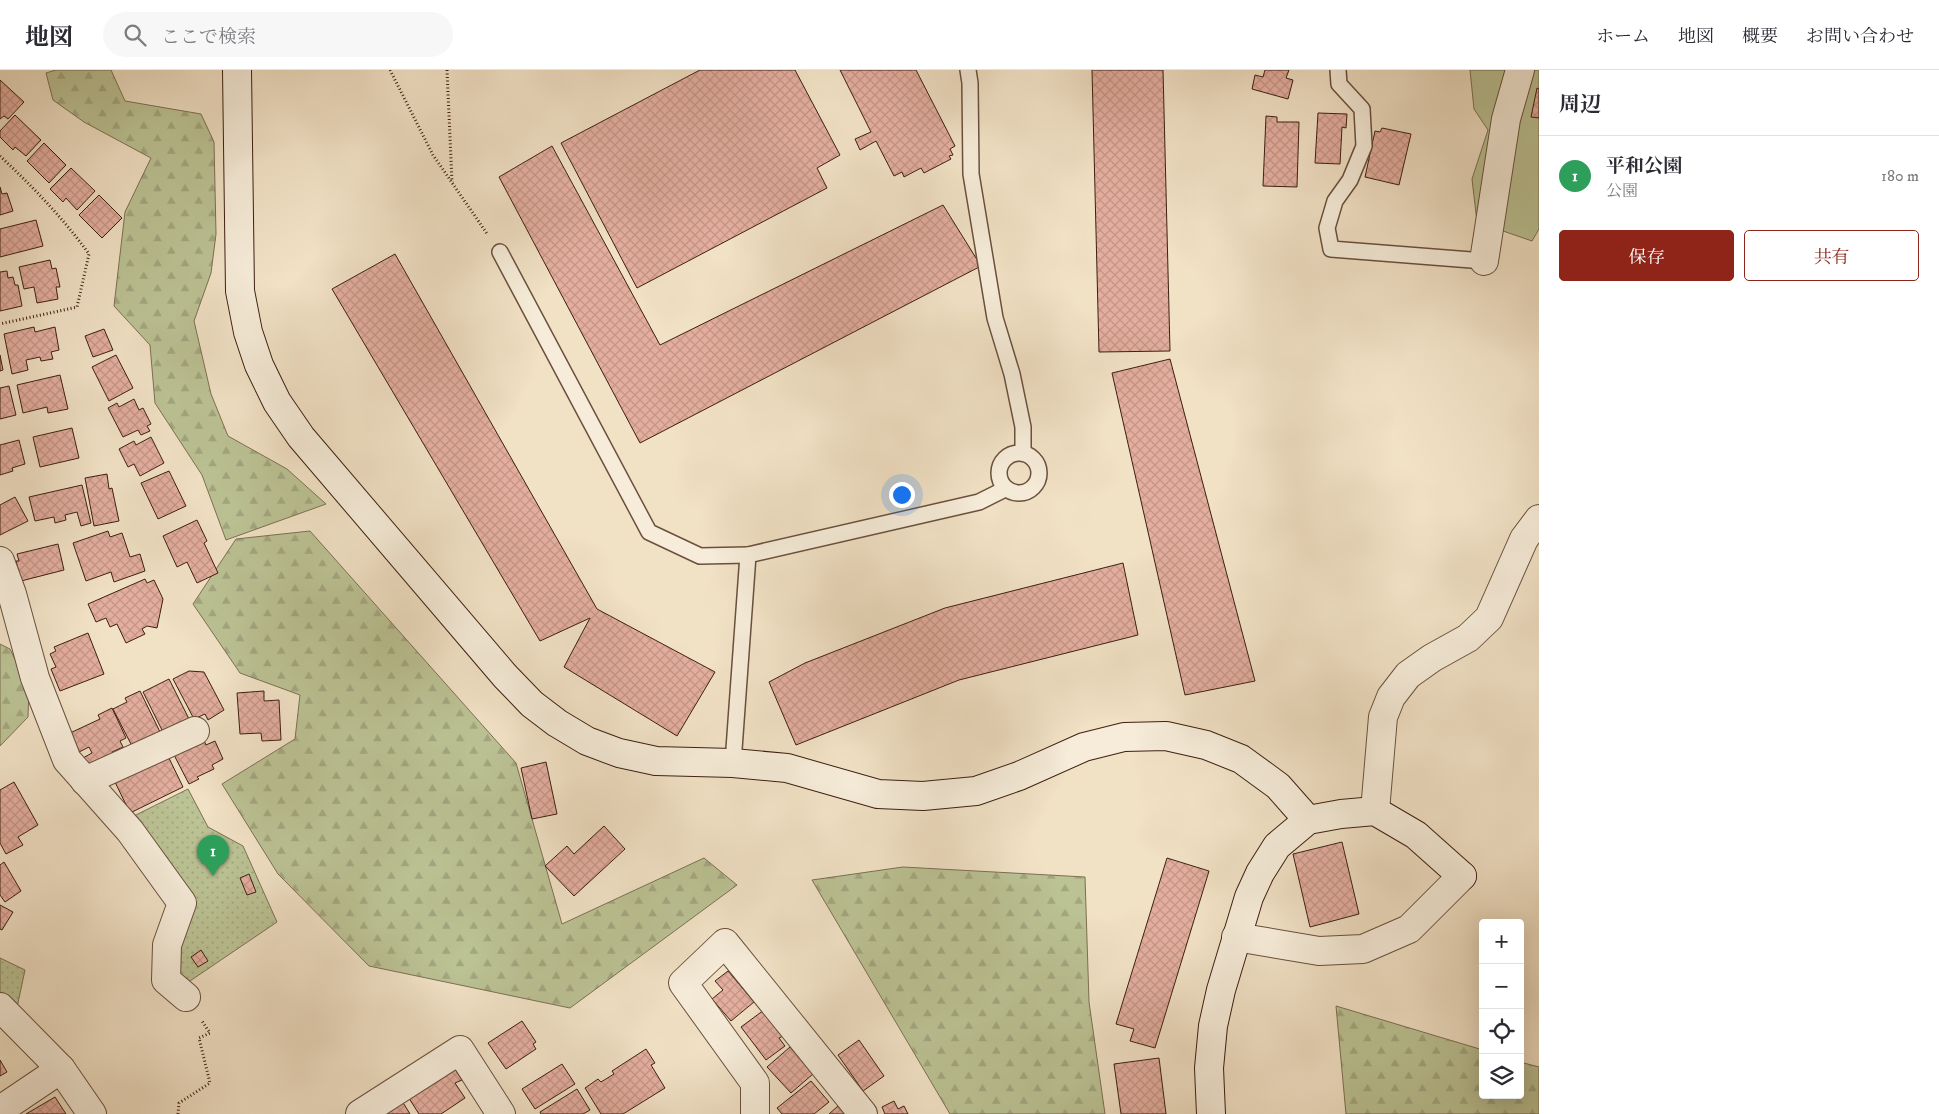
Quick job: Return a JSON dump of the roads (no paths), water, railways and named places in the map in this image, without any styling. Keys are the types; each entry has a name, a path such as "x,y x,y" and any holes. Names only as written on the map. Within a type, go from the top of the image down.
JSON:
{"street":[{"path":"237,70 240,291 248,332 259,365 278,402 301,437 505,676 532,704 557,723 587,741 619,753 656,760 733,763 787,768 878,794 923,796 976,791 1019,776 1084,747 1124,737 1166,736 1206,745 1241,760 1278,786 1308,820"},
{"path":"1484,261 1506,119 1520,70"},
{"path":"1375,811 1383,717 1391,697 1408,675 1432,658 1468,638 1489,618 1524,539 1539,519"},
{"path":"0,561 12,594 35,678 68,760 130,831 182,903 167,945 166,980 186,997"},
{"path":"85,781 195,731"},
{"path":"1211,1114 1209,1068 1213,1026 1221,990 1236,937 1249,897 1260,873 1277,846 1308,820 1341,814 1375,811 1416,835 1462,876 1409,929 1363,949 1319,951 1236,937"},
{"path":"755,1114 754,1082 683,983 725,943 863,1114"},
{"path":"0,1006 61,1070 92,1114"},
{"path":"360,1114 460,1050 497,1112"},
{"path":"0,1110 61,1070"}],"lane":[{"path":"968,70 970,83 971,174 995,318 1012,374 1023,427 1023,453"},
{"path":"1338,70 1340,84 1362,109 1364,146 1350,180 1335,201 1327,228 1331,249 1484,261"},
{"path":"500,252 649,532 700,556 748,555 979,502 1005,489"},
{"path":"1023,453 1030,455 1038,466 1038,480 1035,486 1023,493 1011,492 1005,489 998,478 1000,465 1009,455 1023,453"},
{"path":"733,763 748,555"}],"place":[{"name":"平和公園","path":"213,876"}]}
